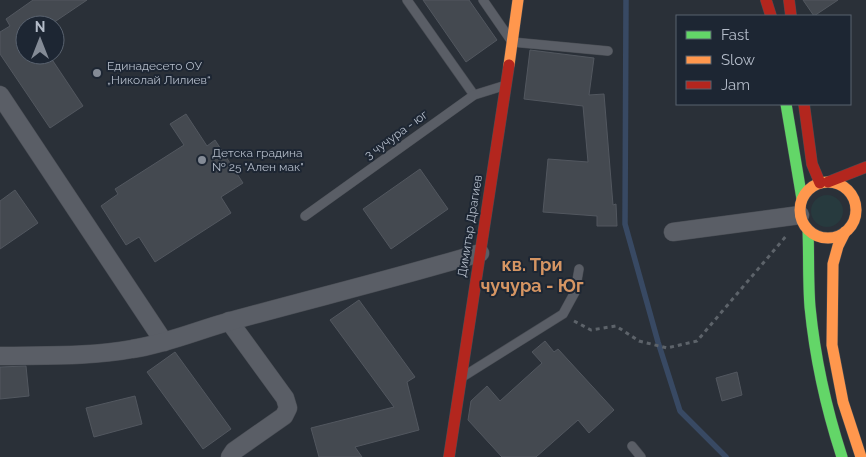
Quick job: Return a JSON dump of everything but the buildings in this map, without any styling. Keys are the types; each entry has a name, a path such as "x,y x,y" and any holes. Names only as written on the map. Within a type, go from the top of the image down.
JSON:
{"main road":[{"name":"Димитър Драгиев","path":"449,457 459,378 518,0"},
{"path":"766,0 771,15"},
{"path":"789,0 791,15"},
{"path":"786,105 815,344 828,411 842,457"},
{"path":"804,105 812,164 824,183"},
{"path":"799,215 809,189 866,167"},
{"path":"824,183 838,184 847,190 853,198 856,209"},
{"path":"861,457 854,441 842,395 832,345 831,319 834,264 838,246 845,232 853,223 856,209 866,193"},
{"path":"799,215 815,236 833,238 845,232"}],"street":[{"path":"0,96 164,342"},
{"path":"673,232 799,215"},
{"path":"0,356 95,354 134,349 164,342 229,321 480,253"},
{"path":"229,321 285,398 288,408 284,416 234,451 230,457"}],"lane":[{"path":"408,0 474,95"},
{"path":"483,0 512,42 608,51"},
{"name":"3 чучура - юг","path":"304,216 474,95 506,85"},
{"path":"459,378 563,314 575,292 579,269"},
{"path":"632,446 641,457"}],"path":[{"path":"563,314 591,330 616,326 639,341 667,348 697,341 792,229 799,215"}],"green space":[{"path":"827,195 833,196 838,200 842,205 842,217 838,222 833,226 827,227 821,226 816,222 812,217 811,211 812,205 816,200 821,196"}],"waterway":[{"path":"626,0 625,224 658,342 680,411 726,457"}],"traffic: fast":[{"path":"786,105 802,199"},
{"path":"808,230 809,298 812,326 826,401 842,457"}],"traffic: slow":[{"path":"509,65 518,0"},
{"path":"823,182 833,182 848,190 854,199 856,210 854,221 848,230 833,238 823,238 812,233 805,226 800,215 800,205 805,194 812,187 823,182"},
{"path":"845,232 838,246 833,264 832,345 843,402 861,457"}],"traffic: jam":[{"path":"766,0 771,15"},
{"path":"789,0 791,15"},
{"path":"449,457 509,65"},
{"path":"804,105 812,164 820,183"},
{"path":"828,182 866,167"}],"place":[{"name":"Единадесето ОУ „Николай Лилиев“","path":"97,73"},
{"name":"Детска градина № 25 \"Ален мак\"","path":"202,160"}],"district":[{"name":"кв. Три чучура - Юг","path":"532,274"}]}
